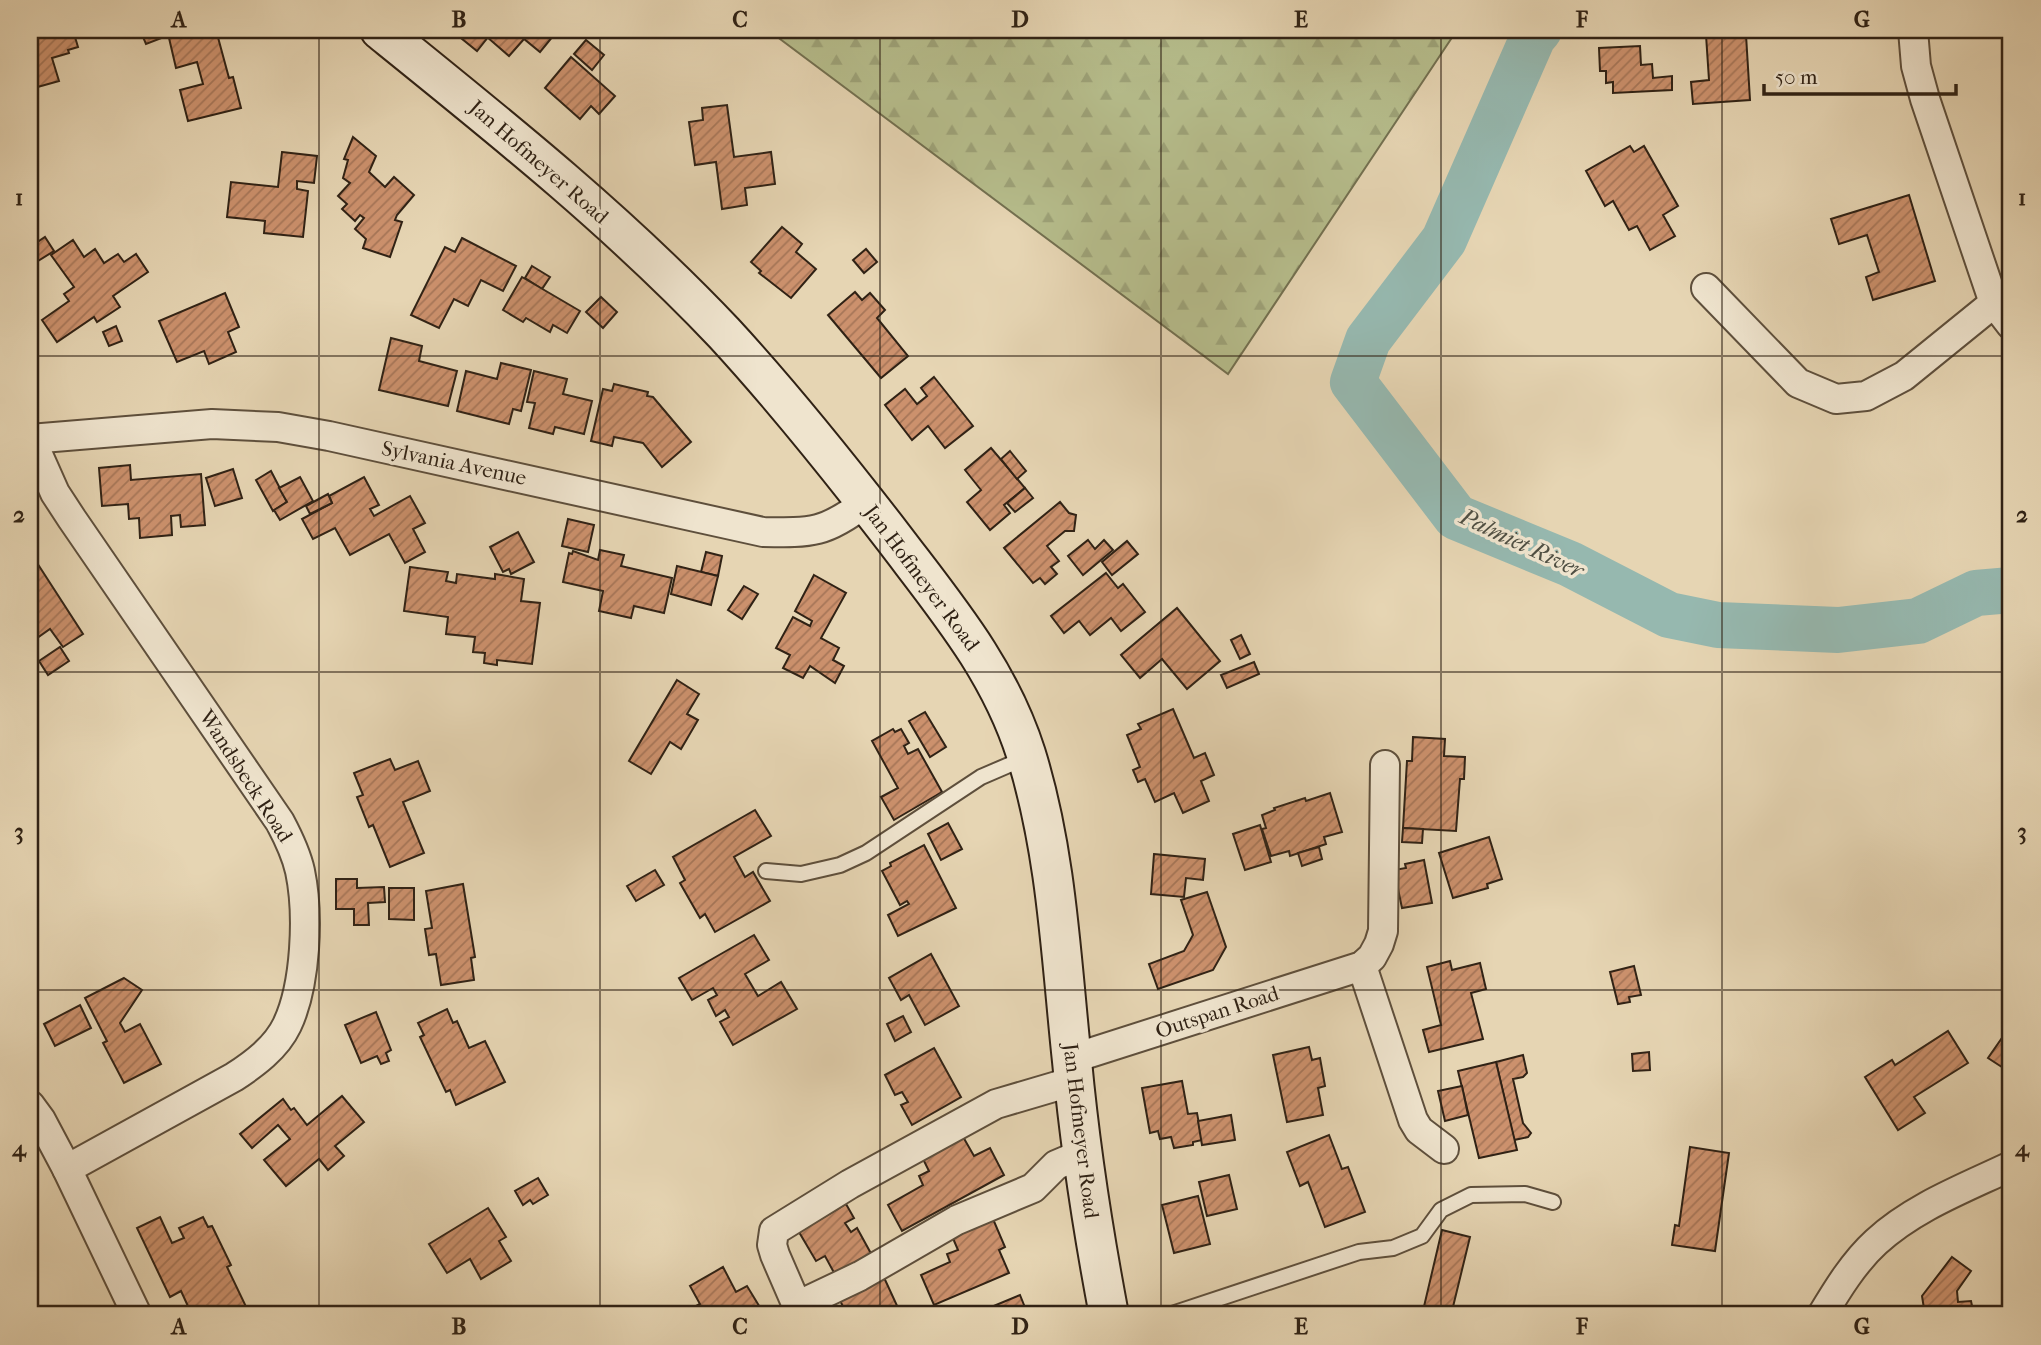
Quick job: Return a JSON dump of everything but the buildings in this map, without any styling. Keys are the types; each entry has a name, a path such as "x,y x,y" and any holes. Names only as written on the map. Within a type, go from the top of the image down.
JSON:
{"street":[{"name":"Jan Hofmeyer Road","path":"380,30 508,133 653,262 722,331 776,390 866,502 968,636 995,680 1014,719 1027,757 1052,863 1082,1154 1109,1315"},
{"path":"1913,30 1916,66 1925,99 1994,303 2011,325"},
{"path":"1706,288 1798,383 1836,399 1866,396 1904,376 1994,303"},
{"name":"Sylvania Avenue","path":"30,439 212,424 278,428 329,436 763,532 812,532 826,529 866,502"},
{"name":"Wandsbeck Road","path":"30,439 55,493 280,822 290,840 300,869 304,896 304,936 297,991 287,1026 272,1046 257,1062 234,1077 67,1169"},
{"path":"1385,765 1383,931 1372,957 1362,966 1413,1120 1419,1130 1444,1149"},
{"name":"Outspan Road","path":"799,1311 772,1245 774,1231 781,1226 850,1184 996,1104 1072,1070 1362,966"},
{"path":"30,1105 67,1169 137,1315"},
{"path":"799,1311 957,1220 1032,1188 1056,1165 1082,1154"},
{"path":"1822,1315 1850,1273 1874,1244 1893,1228 1915,1213 2011,1166"}],"lane":[{"path":"766,871 801,874 840,865 866,853 981,777 1027,757"},
{"path":"1169,1315 1359,1252 1393,1248 1422,1236 1441,1210 1471,1195 1525,1194 1553,1202"}],"green space":[{"path":"768,30 1457,30 1228,374"}],"waterway":[{"name":"Palmiet River","path":"1539,30 1533,37 1444,240 1368,340 1353,382 1456,517 1570,564 1669,615 1718,625 1838,630 1918,621 1976,593 2011,590"}]}
